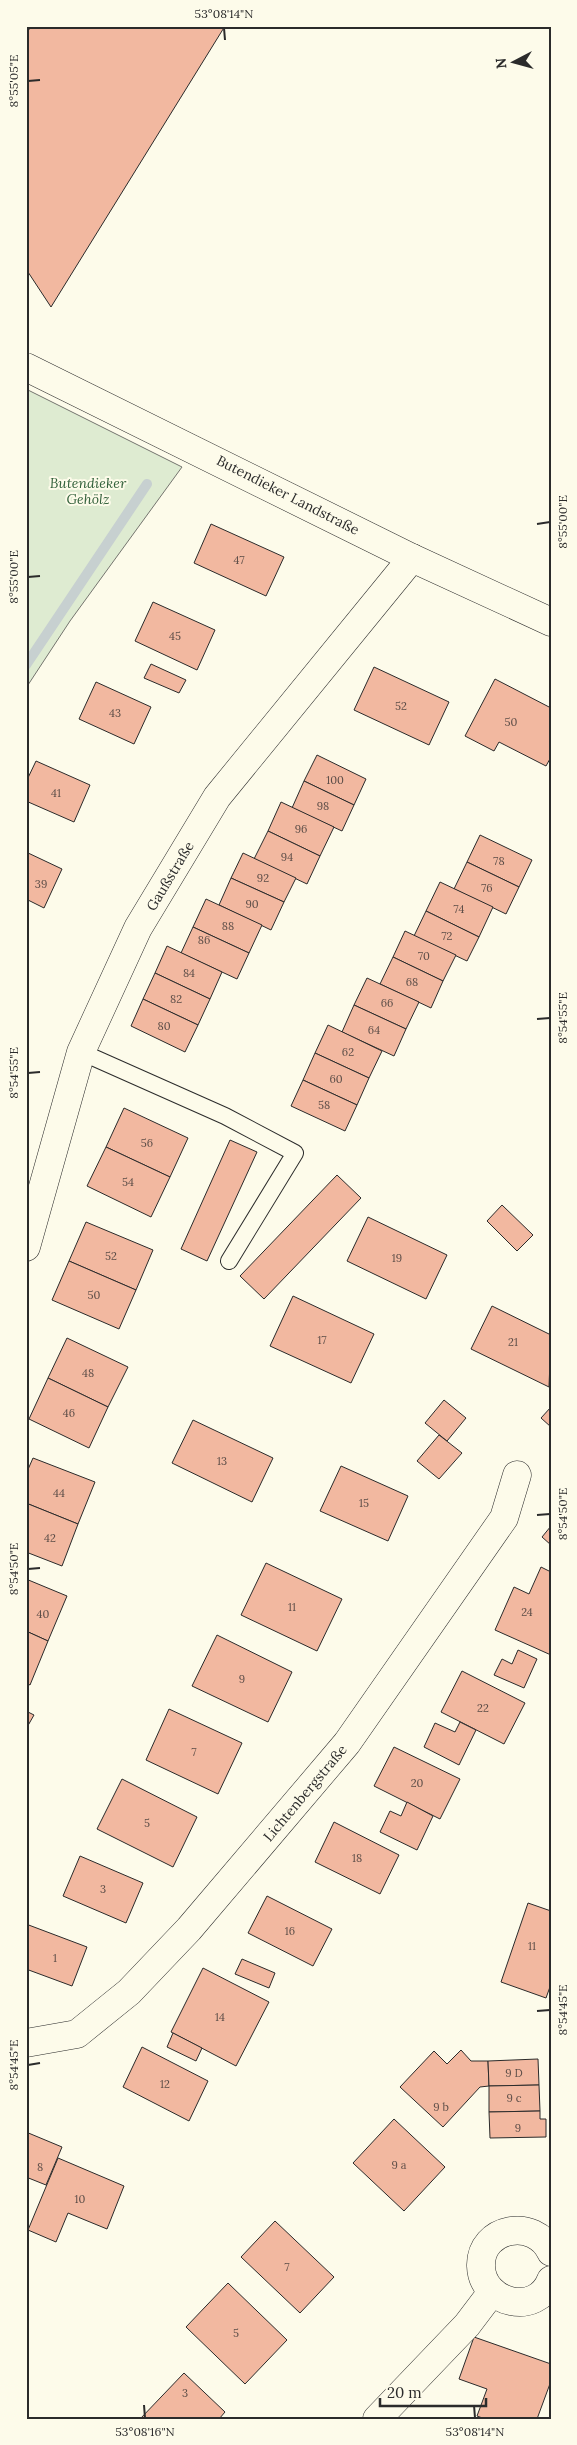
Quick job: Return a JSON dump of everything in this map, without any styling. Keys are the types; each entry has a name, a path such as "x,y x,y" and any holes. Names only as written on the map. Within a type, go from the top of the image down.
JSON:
{"street":[{"name":"Butendieker Landstraße","path":"26,366 412,558 551,622"},
{"name":"Gaußstraße","path":"26,1247 81,1052 138,928 218,796 412,558"},
{"name":"Lichtenbergstraße","path":"26,2043 77,2034 129,1992 189,1929 347,1743 504,1518 517,1475"},
{"path":"550,2248 535,2234 516,2229 507,2231 491,2241 482,2257 481,2267 483,2276 492,2292 509,2301 528,2301 544,2291 551,2280"},
{"path":"377,2419 467,2325 492,2292"}],"lane":[{"path":"81,1052 226,1116 295,1153 229,1261"}],"green space":[{"name":"Butendieker Gehölz","path":"26,389 182,467 70,621 26,688"}],"building":[{"path":"32,26 225,26 51,307 26,269 26,33"},
{"path":"211,524 284,557 266,596 194,563"},
{"path":"153,602 215,630 197,670 135,641"},
{"path":"151,664 186,680 179,693 144,678"},
{"path":"374,667 449,702 429,745 354,710"},
{"path":"495,679 551,708 551,757 546,766 499,742 494,751 465,736"},
{"path":"96,682 151,707 134,744 79,719"},
{"path":"317,755 366,779 354,805 304,781"},
{"path":"36,761 90,785 74,822 26,801 26,782"},
{"path":"304,781 354,805 342,831 292,808"},
{"path":"281,802 334,827 320,856 268,831"},
{"path":"268,831 320,856 307,884 254,859"},
{"path":"480,835 532,860 519,887 467,862"},
{"path":"26,852 62,869 44,908 26,899"},
{"path":"243,853 296,878 284,902 231,878"},
{"path":"467,862 519,887 506,914 454,889"},
{"path":"231,878 284,902 271,930 219,905"},
{"path":"440,882 493,907 479,937 426,911"},
{"path":"206,899 262,925 249,953 193,927"},
{"path":"426,911 479,937 467,961 414,936"},
{"path":"193,927 249,953 237,979 181,953"},
{"path":"405,931 456,955 443,981 393,957"},
{"path":"167,946 222,972 210,999 155,973"},
{"path":"393,957 443,981 431,1008 380,984"},
{"path":"155,973 210,999 198,1025 143,999"},
{"path":"367,978 419,1002 406,1029 354,1005"},
{"path":"143,999 198,1025 185,1052 131,1026"},
{"path":"354,1005 406,1029 394,1056 342,1032"},
{"path":"328,1025 382,1051 369,1078 315,1053"},
{"path":"315,1053 369,1078 357,1105 303,1080"},
{"path":"303,1080 357,1105 345,1131 291,1106"},
{"path":"124,1108 188,1138 170,1177 106,1147"},
{"path":"230,1140 257,1152 207,1261 181,1249"},
{"path":"106,1147 170,1177 151,1217 87,1186"},
{"path":"337,1175 361,1198 264,1299 240,1276"},
{"path":"502,1205 533,1235 517,1251 487,1221"},
{"path":"368,1217 447,1255 426,1299 347,1261"},
{"path":"86,1222 153,1250 136,1290 69,1261"},
{"path":"69,1261 136,1290 119,1329 52,1300"},
{"path":"293,1296 374,1334 351,1383 270,1346"},
{"path":"492,1306 551,1335 549,1387 471,1349"},
{"path":"67,1338 128,1367 108,1407 48,1378"},
{"path":"48,1378 108,1407 89,1448 29,1419"},
{"path":"444,1400 466,1418 447,1441 425,1423"},
{"path":"551,1407 551,1427 541,1418"},
{"path":"193,1420 273,1458 252,1502 172,1463"},
{"path":"439,1435 462,1453 439,1479 417,1461"},
{"path":"33,1458 95,1482 78,1524 26,1503 26,1474"},
{"path":"341,1466 408,1496 388,1541 320,1511"},
{"path":"26,1503 78,1524 62,1566 26,1552"},
{"path":"551,1526 551,1545 542,1537"},
{"path":"266,1563 342,1599 317,1651 241,1615"},
{"path":"541,1567 551,1572 551,1655 495,1630 514,1587 529,1594"},
{"path":"26,1579 67,1596 48,1641 26,1631"},
{"path":"26,1631 48,1641 30,1685 26,1683"},
{"path":"217,1635 292,1672 268,1722 192,1686"},
{"path":"518,1650 537,1659 524,1688 494,1675 502,1659 512,1664"},
{"path":"462,1671 525,1703 504,1744 441,1712"},
{"path":"169,1709 242,1743 218,1794 146,1760"},
{"path":"26,1711 34,1715 26,1729"},
{"path":"460,1722 476,1730 459,1765 424,1747 435,1723 455,1732"},
{"path":"394,1747 460,1779 440,1819 374,1786"},
{"path":"122,1779 197,1817 173,1867 97,1829"},
{"path":"407,1802 433,1816 417,1850 380,1832 390,1811 401,1816"},
{"path":"334,1822 399,1855 380,1894 315,1862"},
{"path":"80,1856 143,1883 126,1923 63,1896"},
{"path":"267,1896 332,1929 313,1966 248,1933"},
{"path":"528,1903 551,1911 551,1984 546,1998 501,1982"},
{"path":"26,1924 87,1947 72,1986 26,1969"},
{"path":"242,1959 275,1973 269,1988 235,1974"},
{"path":"203,1968 269,2002 236,2066 171,2032"},
{"path":"173,2033 202,2048 196,2061 167,2047"},
{"path":"142,2047 208,2081 189,2121 123,2087"},
{"path":"461,2050 471,2061 488,2061 489,2086 480,2087 443,2127 400,2087 434,2051 447,2064"},
{"path":"538,2059 539,2085 489,2086 488,2061"},
{"path":"539,2085 540,2111 489,2112 489,2086"},
{"path":"540,2111 540,2119 546,2119 546,2137 490,2138 489,2112"},
{"path":"394,2119 445,2167 404,2211 353,2163"},
{"path":"26,2132 62,2147 46,2185 26,2177"},
{"path":"58,2158 124,2186 107,2229 68,2213 56,2242 28,2230"},
{"path":"275,2221 334,2277 300,2313 241,2257"},
{"path":"228,2283 287,2340 245,2384 186,2327"},
{"path":"474,2337 551,2364 551,2381 537,2419 485,2419 477,2416 487,2389 459,2379"},
{"path":"184,2373 225,2412 219,2419 140,2419"}],"waterway":[{"path":"26,665 147,484"}]}
